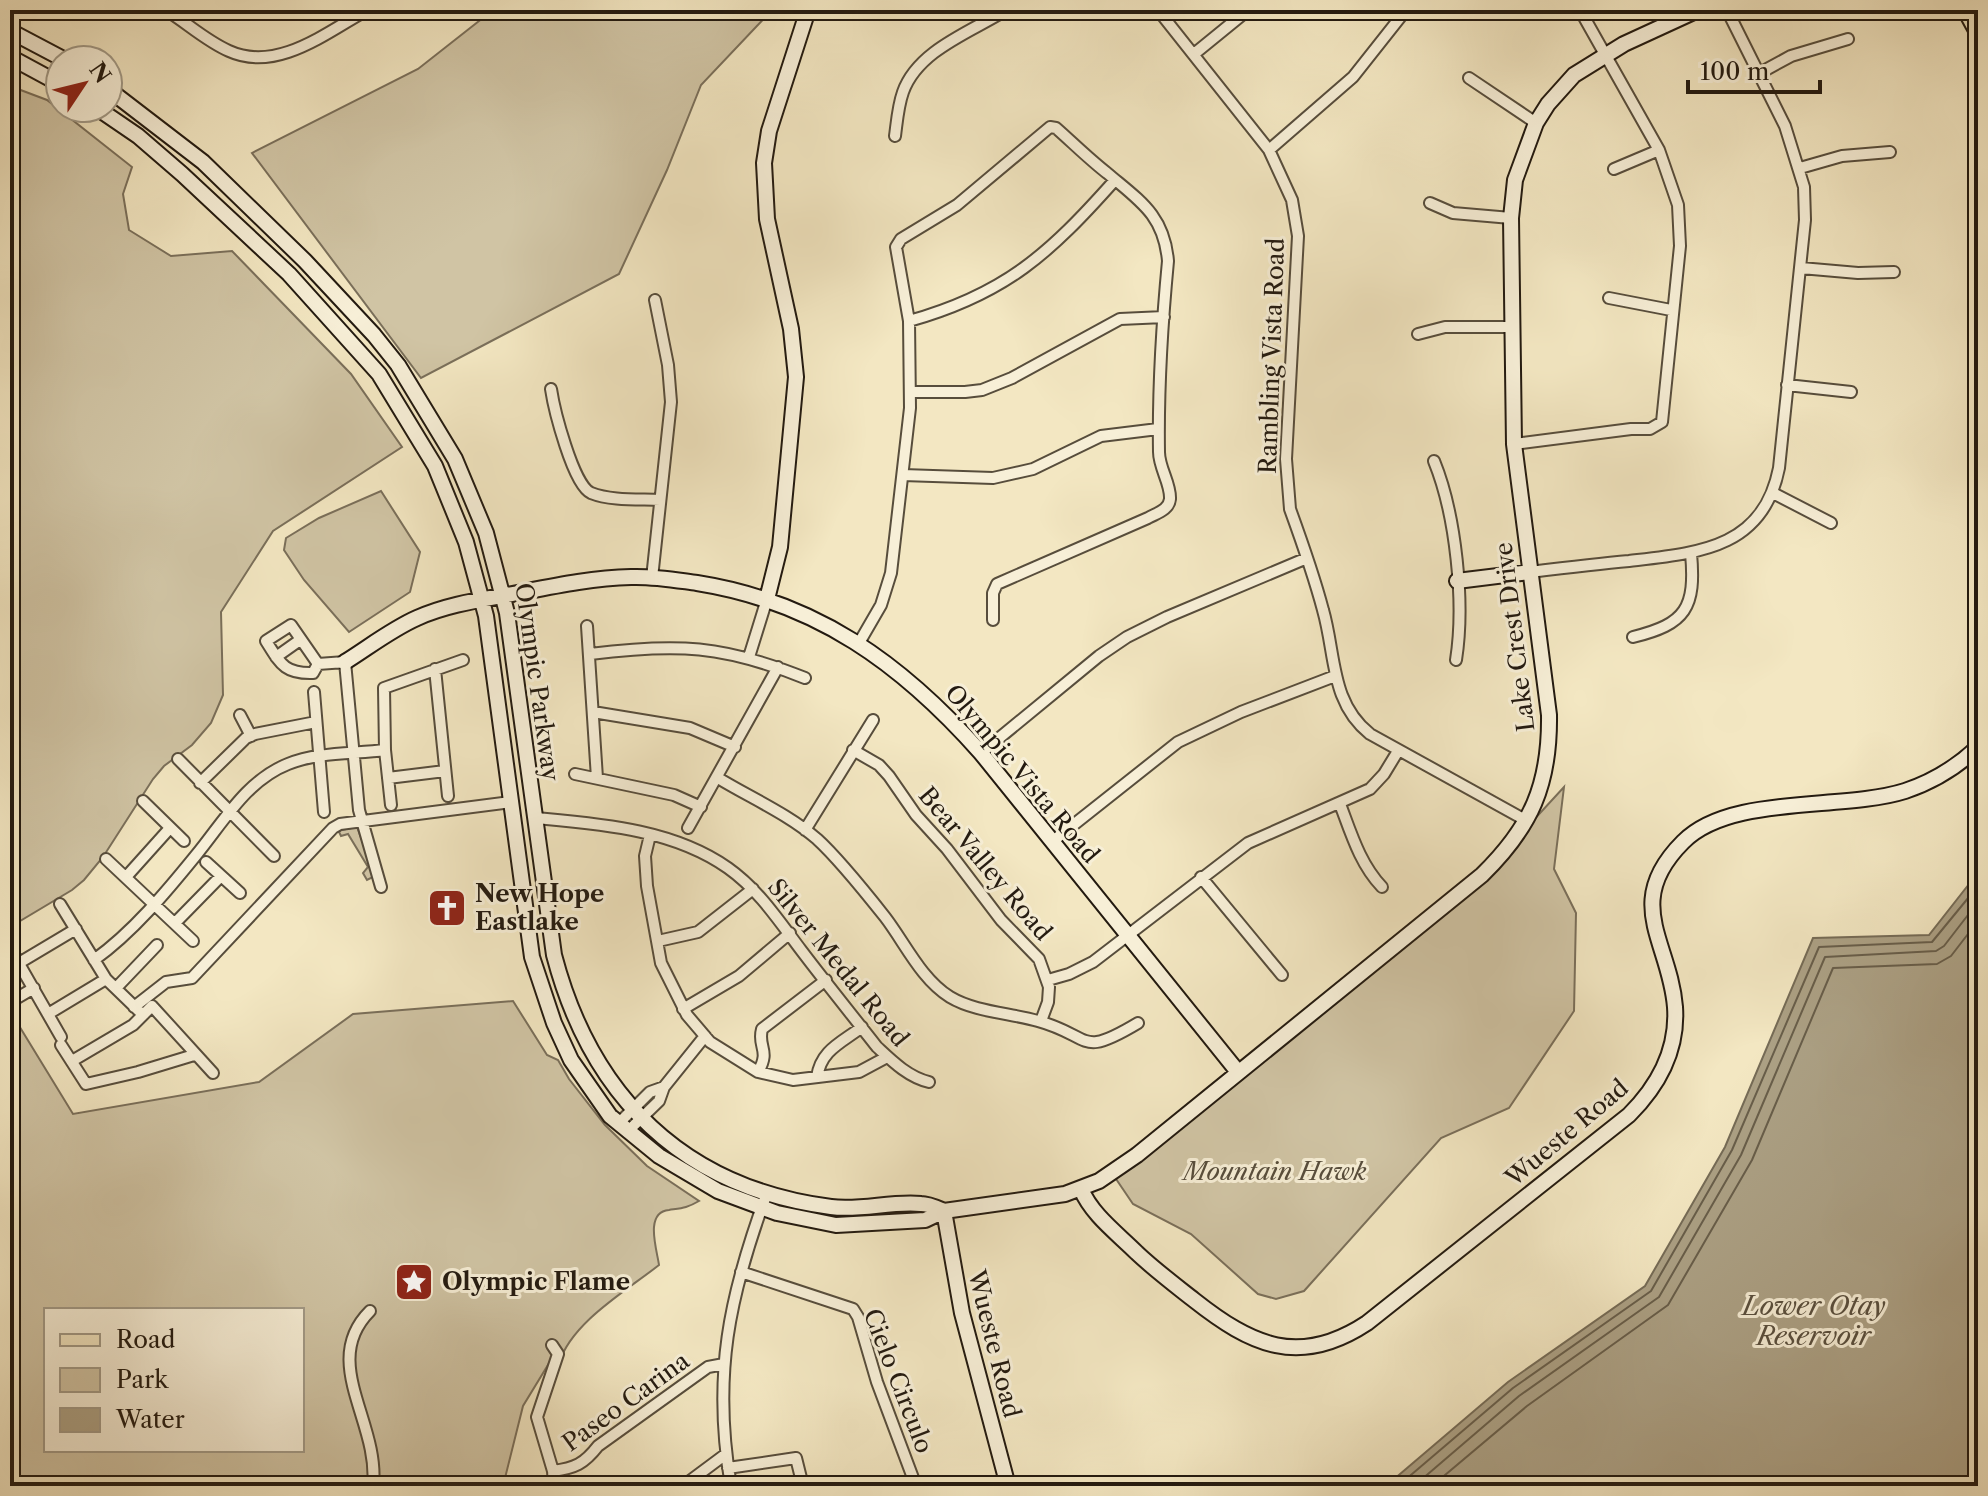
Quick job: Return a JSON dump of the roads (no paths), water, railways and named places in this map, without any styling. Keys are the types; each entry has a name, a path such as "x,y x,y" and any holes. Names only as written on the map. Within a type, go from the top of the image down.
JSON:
{"main road":[{"path":"767,599 778,560 796,377 791,329 767,219 764,163 769,131 808,10"},
{"name":"Lake Crest Drive","path":"622,1128 693,1178 731,1197 806,1220 836,1225 925,1220 944,1211 1065,1194 1081,1189 1130,1160 1482,875 1507,849 1527,821 1541,788 1549,736 1514,444 1511,218 1515,180 1536,123 1574,75 1605,54 1698,10"},
{"path":"10,31 44,49"},
{"path":"10,57 44,75"},
{"name":"Olympic Parkway","path":"124,101 203,162 305,261 398,365 455,459 486,533 503,595 554,955 562,985 594,1057 637,1114"},
{"name":"Olympic Parkway","path":"120,124 215,204 289,274 379,374 435,466 466,542 482,599 532,957 545,999 571,1060 622,1128"},
{"path":"1457,581 1530,572"},
{"name":"Olympic Vista Road","path":"345,662 419,617 482,599 575,582 652,578 717,587 767,599 828,625 859,643 925,694 981,753 1238,1072"},
{"name":"Wueste Road","path":"1081,1189 1086,1202 1101,1219 1154,1268 1238,1332 1262,1342 1288,1346 1313,1345 1347,1335 1367,1323 1629,1115 1651,1091 1669,1054 1675,1007 1655,933 1653,900 1660,874 1684,841 1708,824 1739,813 1873,798 1908,790 1954,767 1978,747"},
{"name":"Lake Crest Drive","path":"637,1114 686,1155 727,1177 767,1193 837,1208 922,1203 944,1211"},
{"name":"Wueste Road","path":"944,1211 962,1313 1008,1486"}],"street":[{"path":"166,10 230,52 261,58 289,52 367,10"},
{"path":"895,136 903,92 920,65 942,48 1006,10"},
{"name":"Rambling Vista Road","path":"1158,10 1269,150 1285,181 1298,236 1286,473 1290,509 1326,618 1335,676 1344,704 1353,719 1370,734 1527,821"},
{"path":"1194,54 1248,10"},
{"path":"1269,150 1353,77 1406,10"},
{"path":"1514,444 1650,429 1662,422 1681,225 1676,193 1659,150 1580,10"},
{"path":"1530,572 1709,549 1737,536 1754,521 1773,493 1779,468 1801,268 1804,187 1785,126 1727,10"},
{"path":"1758,74 1791,56 1848,39"},
{"path":"1469,78 1536,123"},
{"path":"859,643 881,605 891,573 911,392 909,321 896,252 901,239 957,205 1050,127 1056,128 1149,209 1166,242 1168,261 1158,429 1160,464 1170,503 1166,509 997,584 993,593 993,620"},
{"path":"1614,169 1659,150"},
{"path":"1800,168 1842,156 1890,152"},
{"path":"909,321 967,301 1031,265 1076,224 1115,180"},
{"path":"1430,203 1453,213 1511,218"},
{"path":"1801,268 1858,273 1894,272"},
{"path":"1609,298 1671,310"},
{"path":"652,578 671,384 655,300"},
{"path":"911,392 982,390 1012,378 1120,319 1164,317"},
{"path":"1418,334 1445,327 1512,327"},
{"path":"1787,385 1851,392"},
{"path":"551,389 561,435 582,485 588,492 611,497 660,500"},
{"path":"903,475 993,478 1033,469 1101,436 1158,429"},
{"path":"1434,461 1447,496 1457,581 1459,637 1456,660"},
{"path":"1773,493 1831,523"},
{"path":"1633,637 1662,629 1683,614 1692,596 1691,553"},
{"path":"981,753 1119,642 1167,617 1307,558"},
{"path":"749,657 767,599"},
{"path":"291,625 318,664 313,673 285,669 266,641 291,625"},
{"path":"587,626 597,778"},
{"path":"276,657 300,640"},
{"path":"590,654 672,646 710,649 749,657 805,678"},
{"path":"391,805 385,750 384,688 463,660"},
{"path":"318,664 345,662 359,810 381,887"},
{"path":"688,828 778,667"},
{"path":"435,669 448,796"},
{"path":"1053,841 1178,742 1241,712 1335,676"},
{"path":"314,692 324,812"},
{"path":"593,712 690,728 735,747"},
{"path":"240,715 251,736"},
{"path":"805,830 873,720"},
{"path":"200,783 251,736 316,722"},
{"path":"94,960 112,947 150,900 197,854 260,779 295,761 385,750"},
{"name":"Bear Valley Road","path":"853,750 879,765 889,776 916,815 947,849 1001,920 1039,959 1048,980 1048,1002 1041,1021"},
{"path":"1048,980 1081,969 1248,843 1359,796 1376,784 1398,751"},
{"path":"178,759 274,856"},
{"path":"388,778 445,771"},
{"path":"575,774 674,795 701,807"},
{"path":"718,778 819,841 884,917 939,989 966,1004 1041,1021 1094,1044 1105,1042 1138,1023"},
{"path":"143,801 184,841"},
{"path":"72,1061 133,1025 138,1011 166,982 192,978 333,828 340,824 511,802"},
{"path":"1340,804 1362,860 1382,887"},
{"name":"Silver Medal Road","path":"535,818 623,828 704,854 729,868 753,889 790,933 887,1057 918,1079 929,1082"},
{"path":"126,877 170,828"},
{"path":"650,835 645,856 647,886 661,963 683,1009 705,1036 758,1072 793,1080 859,1072 887,1057"},
{"path":"106,859 193,941"},
{"path":"206,862 240,893"},
{"path":"175,923 221,876"},
{"path":"1201,877 1282,975"},
{"path":"658,941 698,932 753,889"},
{"path":"60,904 106,979 138,1011"},
{"path":"19,963 76,929"},
{"path":"683,1009 739,976 790,933"},
{"path":"116,988 157,945"},
{"path":"10,948 86,1084 194,1055"},
{"path":"48,1014 106,979"},
{"path":"758,1072 765,1054 760,1034 762,1029 826,980"},
{"path":"17,998 34,988"},
{"path":"138,1011 152,1006 213,1073"},
{"path":"817,1077 819,1063 826,1053 862,1027"},
{"path":"622,1128 637,1114 659,1101 664,1087 705,1036"},
{"path":"731,1486 722,1382 727,1332 741,1272 767,1193"},
{"name":"Cielo Circulo","path":"741,1272 853,1309 916,1486"},
{"path":"370,1311 357,1326 351,1341 349,1362 350,1375 371,1440 373,1486"},
{"path":"552,1345 558,1354 537,1417 553,1471 554,1486"},
{"name":"Paseo Carina","path":"553,1471 575,1468 587,1460 598,1446 708,1367 724,1364"},
{"path":"683,1486 726,1454"},
{"path":"728,1468 796,1458 803,1486"}],"water":[{"name":"Lower Otay Reservoir","path":"1978,877 1978,1486 1386,1486 1508,1382 1645,1286 1725,1147 1813,938 1929,935 1973,879"}],"place":[{"name":"New Hope Eastlake","path":"447,908"},
{"name":"Olympic Flame","path":"414,1282"}],"park label":[{"name":"Mountain Hawk","path":"1275,1172"}]}
